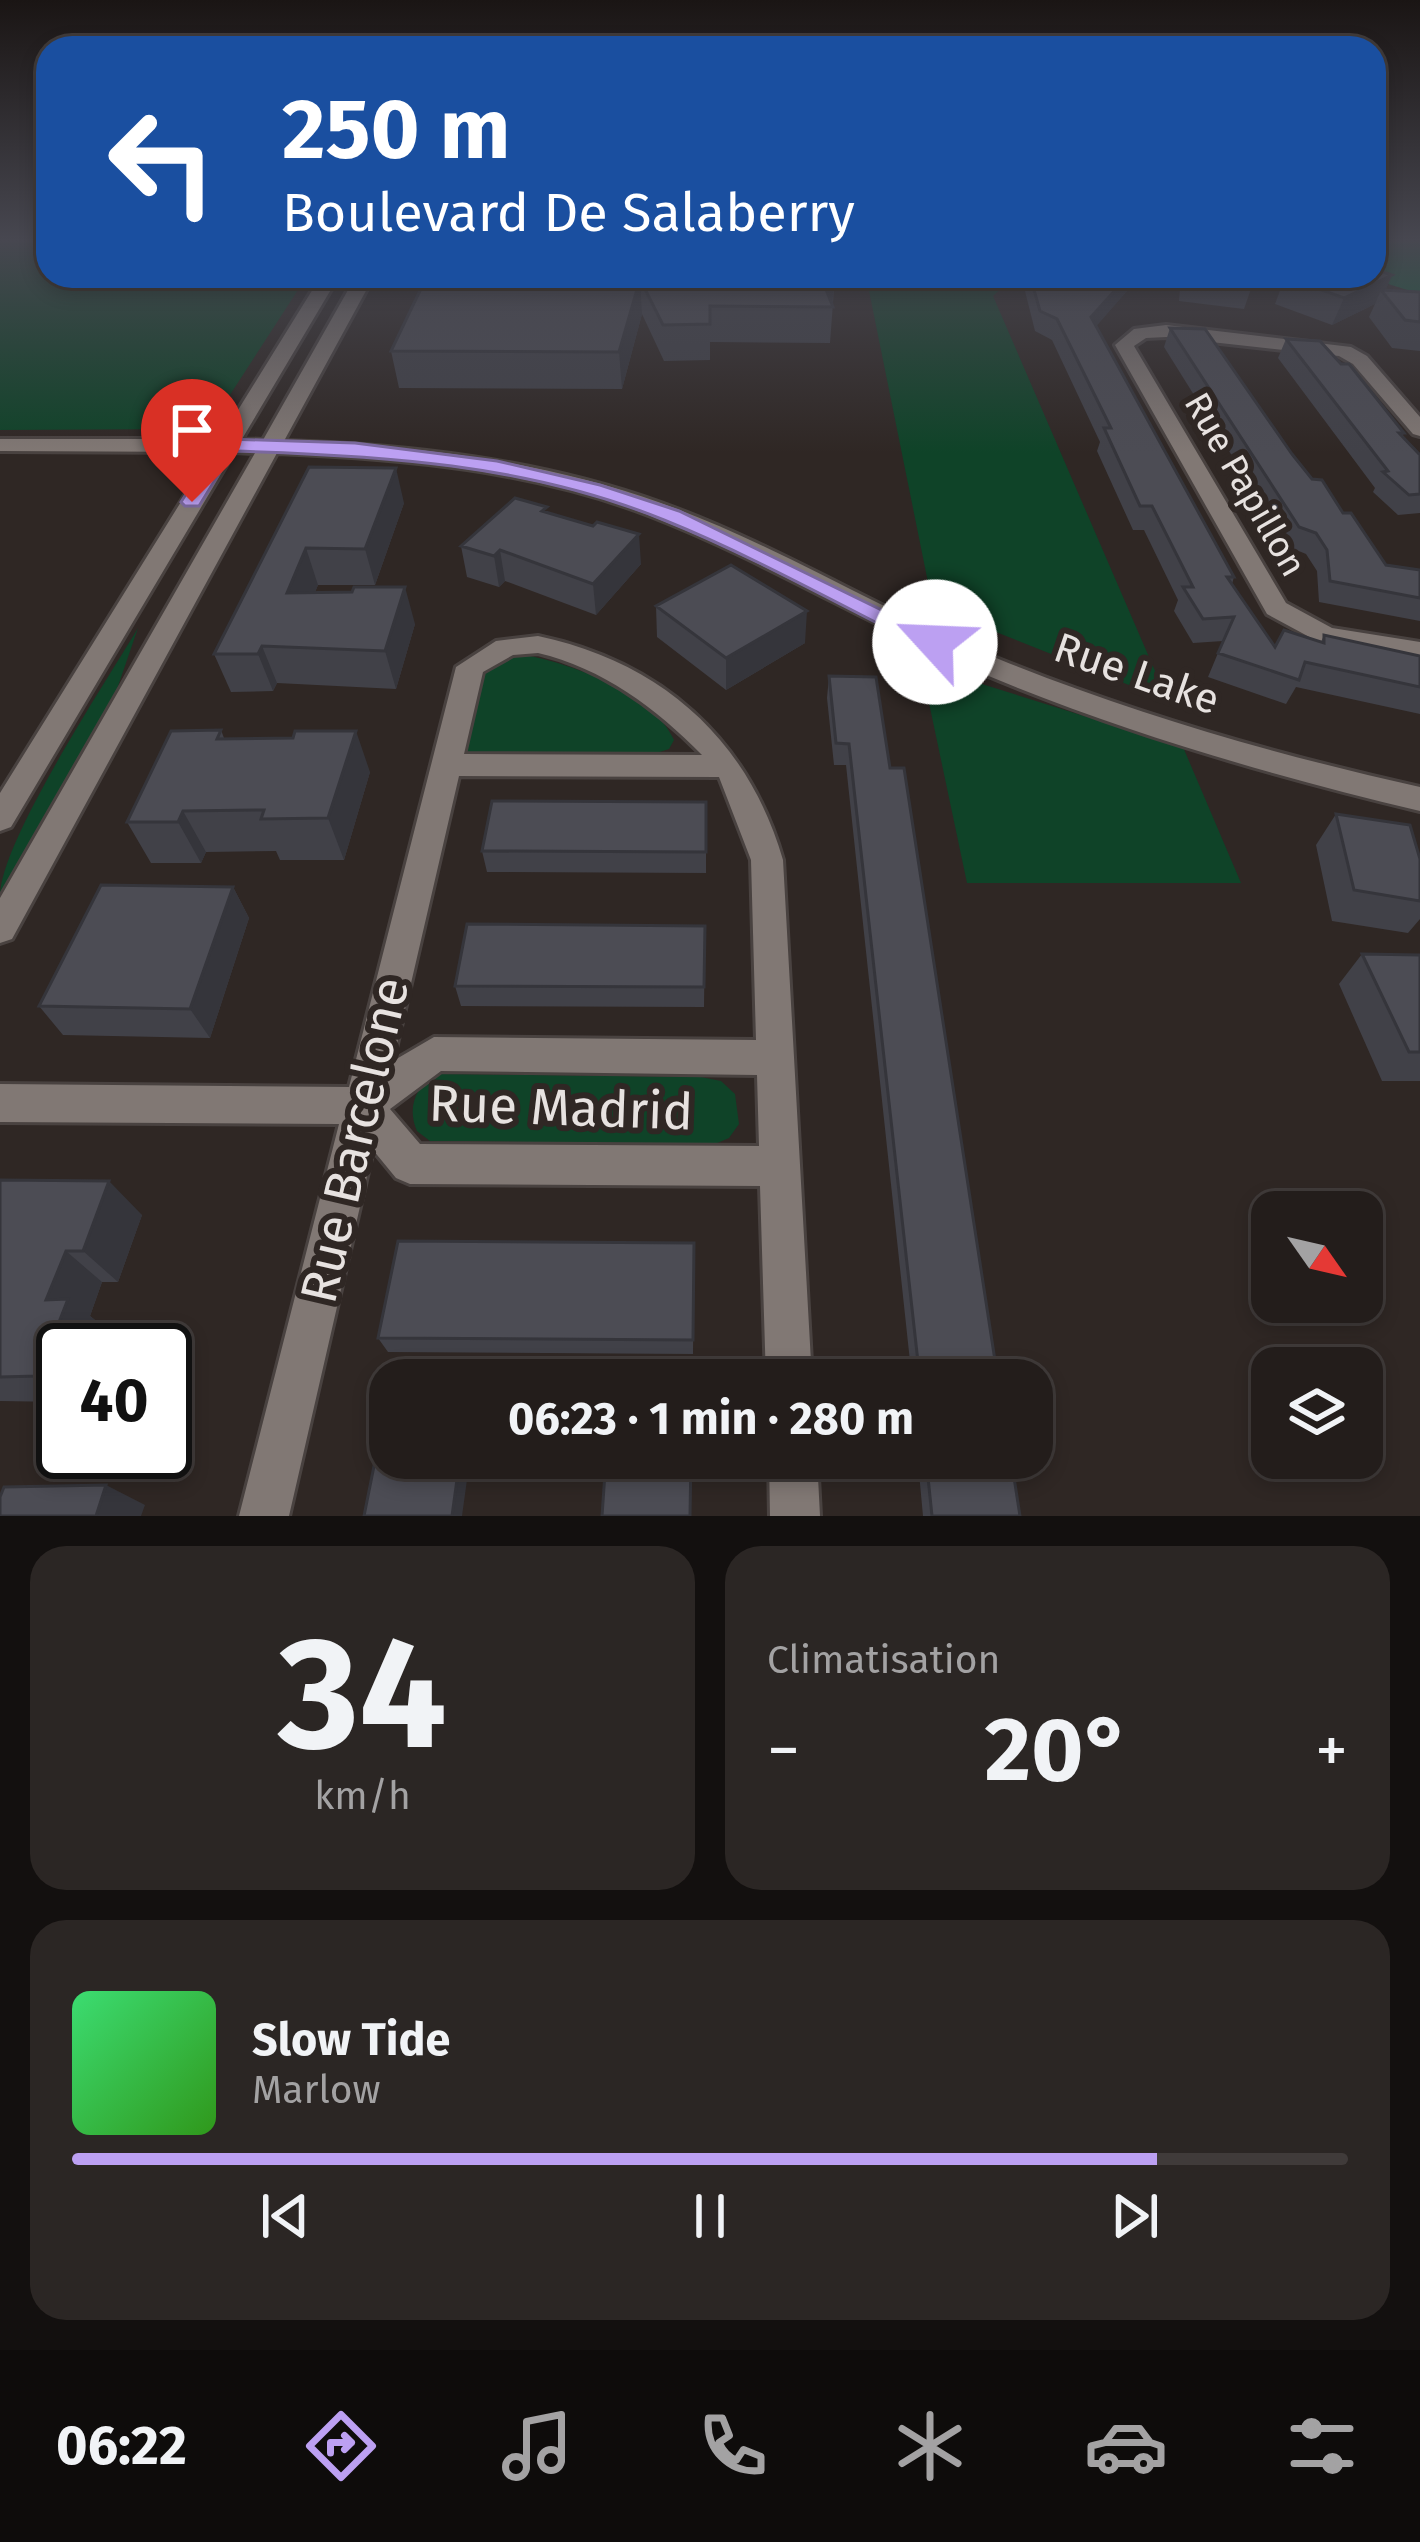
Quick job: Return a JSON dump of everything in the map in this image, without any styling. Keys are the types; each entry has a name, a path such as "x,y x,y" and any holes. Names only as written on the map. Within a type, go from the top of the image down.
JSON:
{"street":[{"path":"0,819 308,312"},
{"path":"0,929 345,312"},
{"name":"Rue Papillon","path":"1420,430 1360,360 1344,351 1166,331 1141,332 1124,345 1276,608 1288,621 1315,631 1420,651"},
{"name":"Rue Lake","path":"0,445 272,445 450,459 617,496 689,523 896,624 1035,684 1232,750 1420,799"},
{"name":"Rue Barcelone","path":"264,1516 470,667 514,645 597,663 648,690 684,718 727,766 755,818 767,860 788,1359"},
{"path":"445,765 727,766"},
{"name":"Rue Madrid","path":"776,1058 434,1054 362,1106 410,1164 780,1166"},
{"path":"0,1103 362,1106"},
{"path":"794,1479 795,1516"}],"green space":[{"path":"0,312 284,312 213,421 196,429 0,430"},
{"path":"873,312 1000,312 1165,694 1139,689 933,607"},
{"path":"138,628 117,689 0,896 5,871 35,802"},
{"path":"519,654 584,672 629,694 663,723 674,740 669,749 641,758 479,757 467,751 480,675"},
{"path":"921,665 1183,747 1241,883 967,883"},
{"path":"435,1074 701,1077 721,1081 735,1094 739,1124 729,1138 715,1144 430,1141 417,1131 413,1107 422,1086"}],"building":[{"path":"410,312 631,312 619,352 391,351"},
{"path":"656,312 710,312 710,324 663,325"},
{"path":"1042,312 1096,312 1091,317 1234,577 1227,577 1275,647 1284,630 1324,643 1324,635 1420,656 1420,687 1305,662 1299,680 1218,653 1234,617 1203,619 1183,587 1193,587 1152,506 1140,506 1104,428 1111,428 1057,319"},
{"path":"1398,312 1420,312 1420,322 1405,320"},
{"path":"1170,328 1205,329 1292,454 1312,479 1322,480 1343,513 1351,513 1386,565 1420,570 1420,598 1330,581 1327,550 1316,533 1299,527"},
{"path":"1286,339 1320,341 1341,364 1349,364 1420,455 1420,494 1409,495 1383,472 1388,471"},
{"path":"309,467 396,468 365,549 306,548 287,593 405,587 385,651 262,646 258,654 214,654"},
{"path":"515,498 593,526 597,522 639,534 593,584 500,550 494,556 461,546"},
{"path":"731,565 807,611 726,658 656,606"},
{"path":"829,676 876,677 890,768 904,768 995,1359 918,1359 849,744 836,743"},
{"path":"221,730 217,739 356,731 328,818 261,819 264,810 183,811 178,822 127,822 171,731"},
{"path":"492,801 706,802 706,852 482,851"},
{"path":"1336,814 1410,825 1420,859 1420,901 1354,890"},
{"path":"101,885 233,887 190,1009 39,1006"},
{"path":"467,924 705,926 704,987 455,986"},
{"path":"1362,954 1420,955 1420,1052 1409,1052"},
{"path":"0,1180 109,1181 83,1251 66,1251 46,1300 68,1299 59,1323 36,1323 36,1376 0,1377"},
{"path":"398,1241 694,1243 693,1340 378,1338"},
{"path":"371,1479 457,1479 452,1516 364,1516"},
{"path":"605,1479 691,1479 690,1516 602,1516"},
{"path":"928,1479 1014,1479 1020,1516 932,1516"},
{"path":"106,1485 96,1516 0,1516 4,1487"}],"route":[{"path":"192,502 227,445 355,449 497,467 671,515 935,642"}]}
